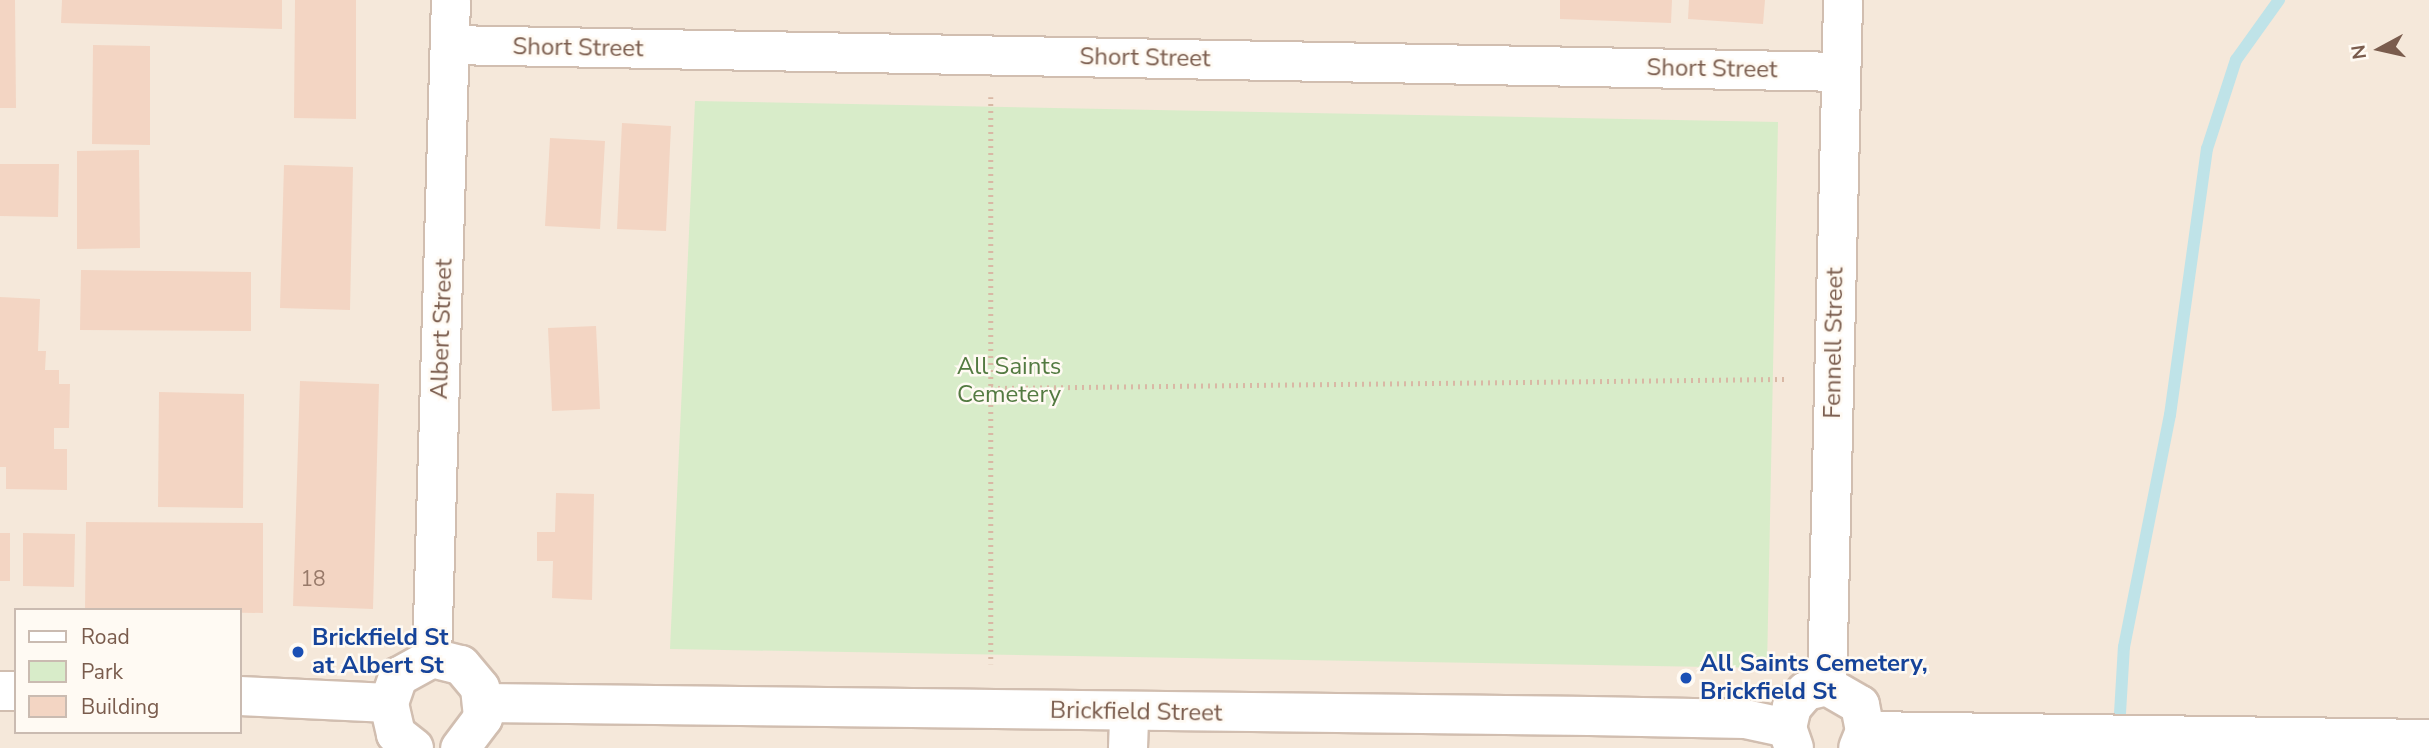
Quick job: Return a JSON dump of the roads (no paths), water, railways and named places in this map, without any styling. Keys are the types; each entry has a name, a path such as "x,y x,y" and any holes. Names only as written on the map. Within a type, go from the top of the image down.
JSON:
{"street":[{"name":"Albert Street","path":"432,658 451,0"},
{"name":"Fennell Street","path":"1827,685 1843,0"},
{"name":"Short Street","path":"450,45 1841,72"},
{"path":"414,748 396,734 388,703 398,677 432,658 473,675 484,703 477,732 460,748"},
{"path":"1791,738 1798,698 1827,685 1860,705 1862,739 2099,734 2429,739"},
{"path":"242,696 388,703"},
{"name":"Brickfield Street","path":"484,703 1128,730 1736,719 1791,738"}],"waterway":[{"path":"2119,730 2124,647 2170,415 2207,149 2236,60 2279,0"}],"place":[{"name":"Brickfield St at Albert St","path":"298,652"},
{"name":"All Saints Cemetery, Brickfield St","path":"1686,678"}],"park label":[{"name":"All Saints Cemetery","path":"1009,381"}]}
